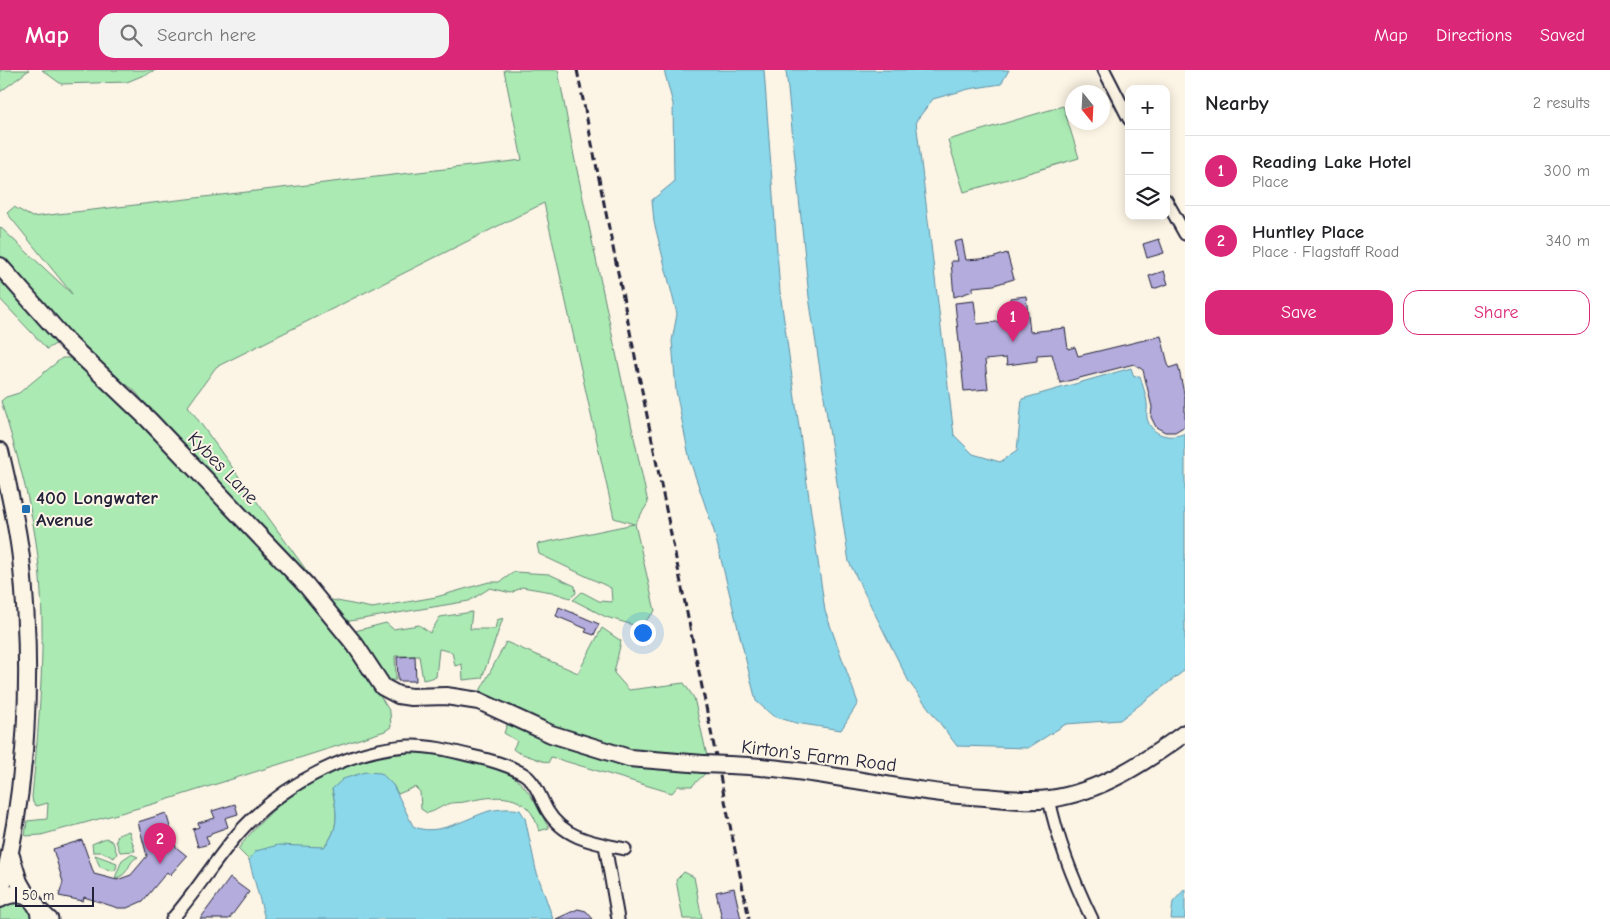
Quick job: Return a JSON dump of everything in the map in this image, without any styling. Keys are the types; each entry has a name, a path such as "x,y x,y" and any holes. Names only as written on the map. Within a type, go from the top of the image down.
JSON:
{"street":[{"path":"1104,70 1125,111"},
{"path":"1170,207 1185,234"},
{"name":"Kybes Lane","path":"0,266 68,342 149,420 306,585 356,646 383,687 398,695 411,697"},
{"path":"0,451 21,557 27,651 25,728 11,856 0,898"},
{"name":"Kirton's Farm Road","path":"411,697 468,698 551,734 629,758 703,764 772,766 960,796 1049,799 1082,790 1118,776 1185,733"},
{"path":"172,919 234,838 266,805 308,776 349,760 391,748 424,747 506,764 525,774 536,787 552,818 565,830 574,836 626,849"},
{"path":"1049,799 1055,828 1071,876 1092,919"},
{"path":"605,844 618,919"},
{"path":"11,856 19,882 34,906"},
{"path":"0,898 13,893 52,919"}],"green space":[{"path":"0,70 29,70 0,92"},
{"path":"42,70 156,70 127,82 61,84"},
{"path":"504,70 558,70 574,156 648,503 635,524 655,611 640,627 606,617 573,600 582,592 599,601 612,602 611,588 539,554 537,544 634,524 614,518 544,203 216,367 188,406 327,599 372,608 436,597 489,582 500,582 514,572 549,574 575,586 576,593 570,598 552,592 522,587 511,593 490,588 469,601 344,622 351,632 386,623 393,629 419,625 430,633 440,617 472,612 470,629 495,629 497,620 503,618 482,678 463,680 462,664 455,666 452,652 439,649 436,677 423,680 419,656 395,656 396,680 371,681 390,712 391,727 385,731 153,804 41,835 25,836 27,821 47,819 48,803 37,806 33,803 32,797 40,701 42,605 40,573 30,506 1,401 6,397 19,393 62,358 74,358 161,424 135,391 87,354 0,259 0,227 73,295 7,213 14,207 32,217 522,160"},
{"path":"1063,106 1065,130 1070,130 1079,158 964,192 948,140"},
{"path":"0,276 59,342 47,349 0,299"},
{"path":"602,628 621,641 614,673 629,690 684,683 694,698 710,769 692,786 678,786 672,793 551,757 548,763 517,752 513,749 517,741 504,733 508,722 479,693 506,642 578,673"},
{"path":"412,752 473,760 503,771 515,778 525,788 549,828 539,831 534,818 527,808 519,802 499,797 452,803 427,813 421,809 420,792 415,787 398,794 393,785 332,789 336,820 333,833 324,847 256,851 249,860 238,849 273,810 314,781 360,761 385,755"},
{"path":"129,831 135,851 120,852 116,841 118,835"},
{"path":"106,838 113,842 117,854 114,858 102,852 93,852 92,844"},
{"path":"131,854 138,857 134,859 126,872 120,877 115,878 122,860"},
{"path":"95,855 117,863 116,869 113,871 100,867"},
{"path":"684,872 694,877 702,919 683,919 676,880"},
{"path":"23,901 36,919 0,919 0,907 5,902"}],"water":[{"path":"664,70 764,70 780,292 825,611 858,703 841,730 796,723 773,716 756,701 714,531 690,461 676,391 672,341 677,314 654,222 652,200 674,182 673,104"},
{"path":"786,70 1009,70 1001,84 969,89 933,99 916,121 954,435 973,454 1000,462 1017,451 1022,399 1131,368 1134,377 1140,376 1147,405 1147,418 1153,429 1157,433 1168,436 1185,433 1185,670 1120,720 1066,724 1028,748 957,746 909,682 849,562 809,297"},
{"path":"365,772 381,773 393,785 413,826 422,829 431,830 451,826 493,810 520,810 525,818 536,870 553,919 265,919 249,860 256,851 278,845 324,847 333,833 336,820 332,789 343,779"},
{"path":"1185,889 1185,919 1171,919 1173,902"}],"building":[{"path":"1159,239 1164,253 1147,258 1143,244"},
{"path":"962,240 966,260 992,258 1007,253 1014,279 994,285 973,287 973,291 954,297 951,261 958,261 954,242"},
{"path":"1164,271 1168,284 1153,289 1149,276"},
{"path":"1026,296 1030,332 1065,328 1068,349 1075,347 1078,356 1161,336 1169,368 1178,365 1185,398 1185,426 1175,432 1165,432 1156,427 1151,417 1152,407 1143,370 1134,364 1060,383 1052,354 1037,355 1037,361 1007,365 1006,358 985,360 988,389 964,391 955,303 974,301 977,324 1013,320 1010,298"},
{"path":"559,607 599,624 594,635 585,632 587,629 556,616"},
{"path":"415,656 416,681 398,681 397,657"},
{"path":"235,804 238,814 225,818 228,827 206,836 209,844 198,847 193,829 199,827 198,823 215,818 212,811"},
{"path":"166,813 176,847 187,856 170,875 167,872 143,901 127,908 118,908 84,897 83,901 59,896 63,882 53,849 82,840 94,874 117,880 131,875 147,856 138,822"},
{"path":"230,878 249,892 229,919 200,919"},
{"path":"734,888 741,919 722,919 716,892"},
{"path":"578,909 586,911 593,919 556,919"}],"railway":[{"path":"577,70 749,919"}],"place":[{"name":"Reading Lake Hotel","path":"1013,342"},
{"name":"400 Longwater Avenue","path":"26,509"},
{"name":"Huntley Place","path":"160,864"}]}
